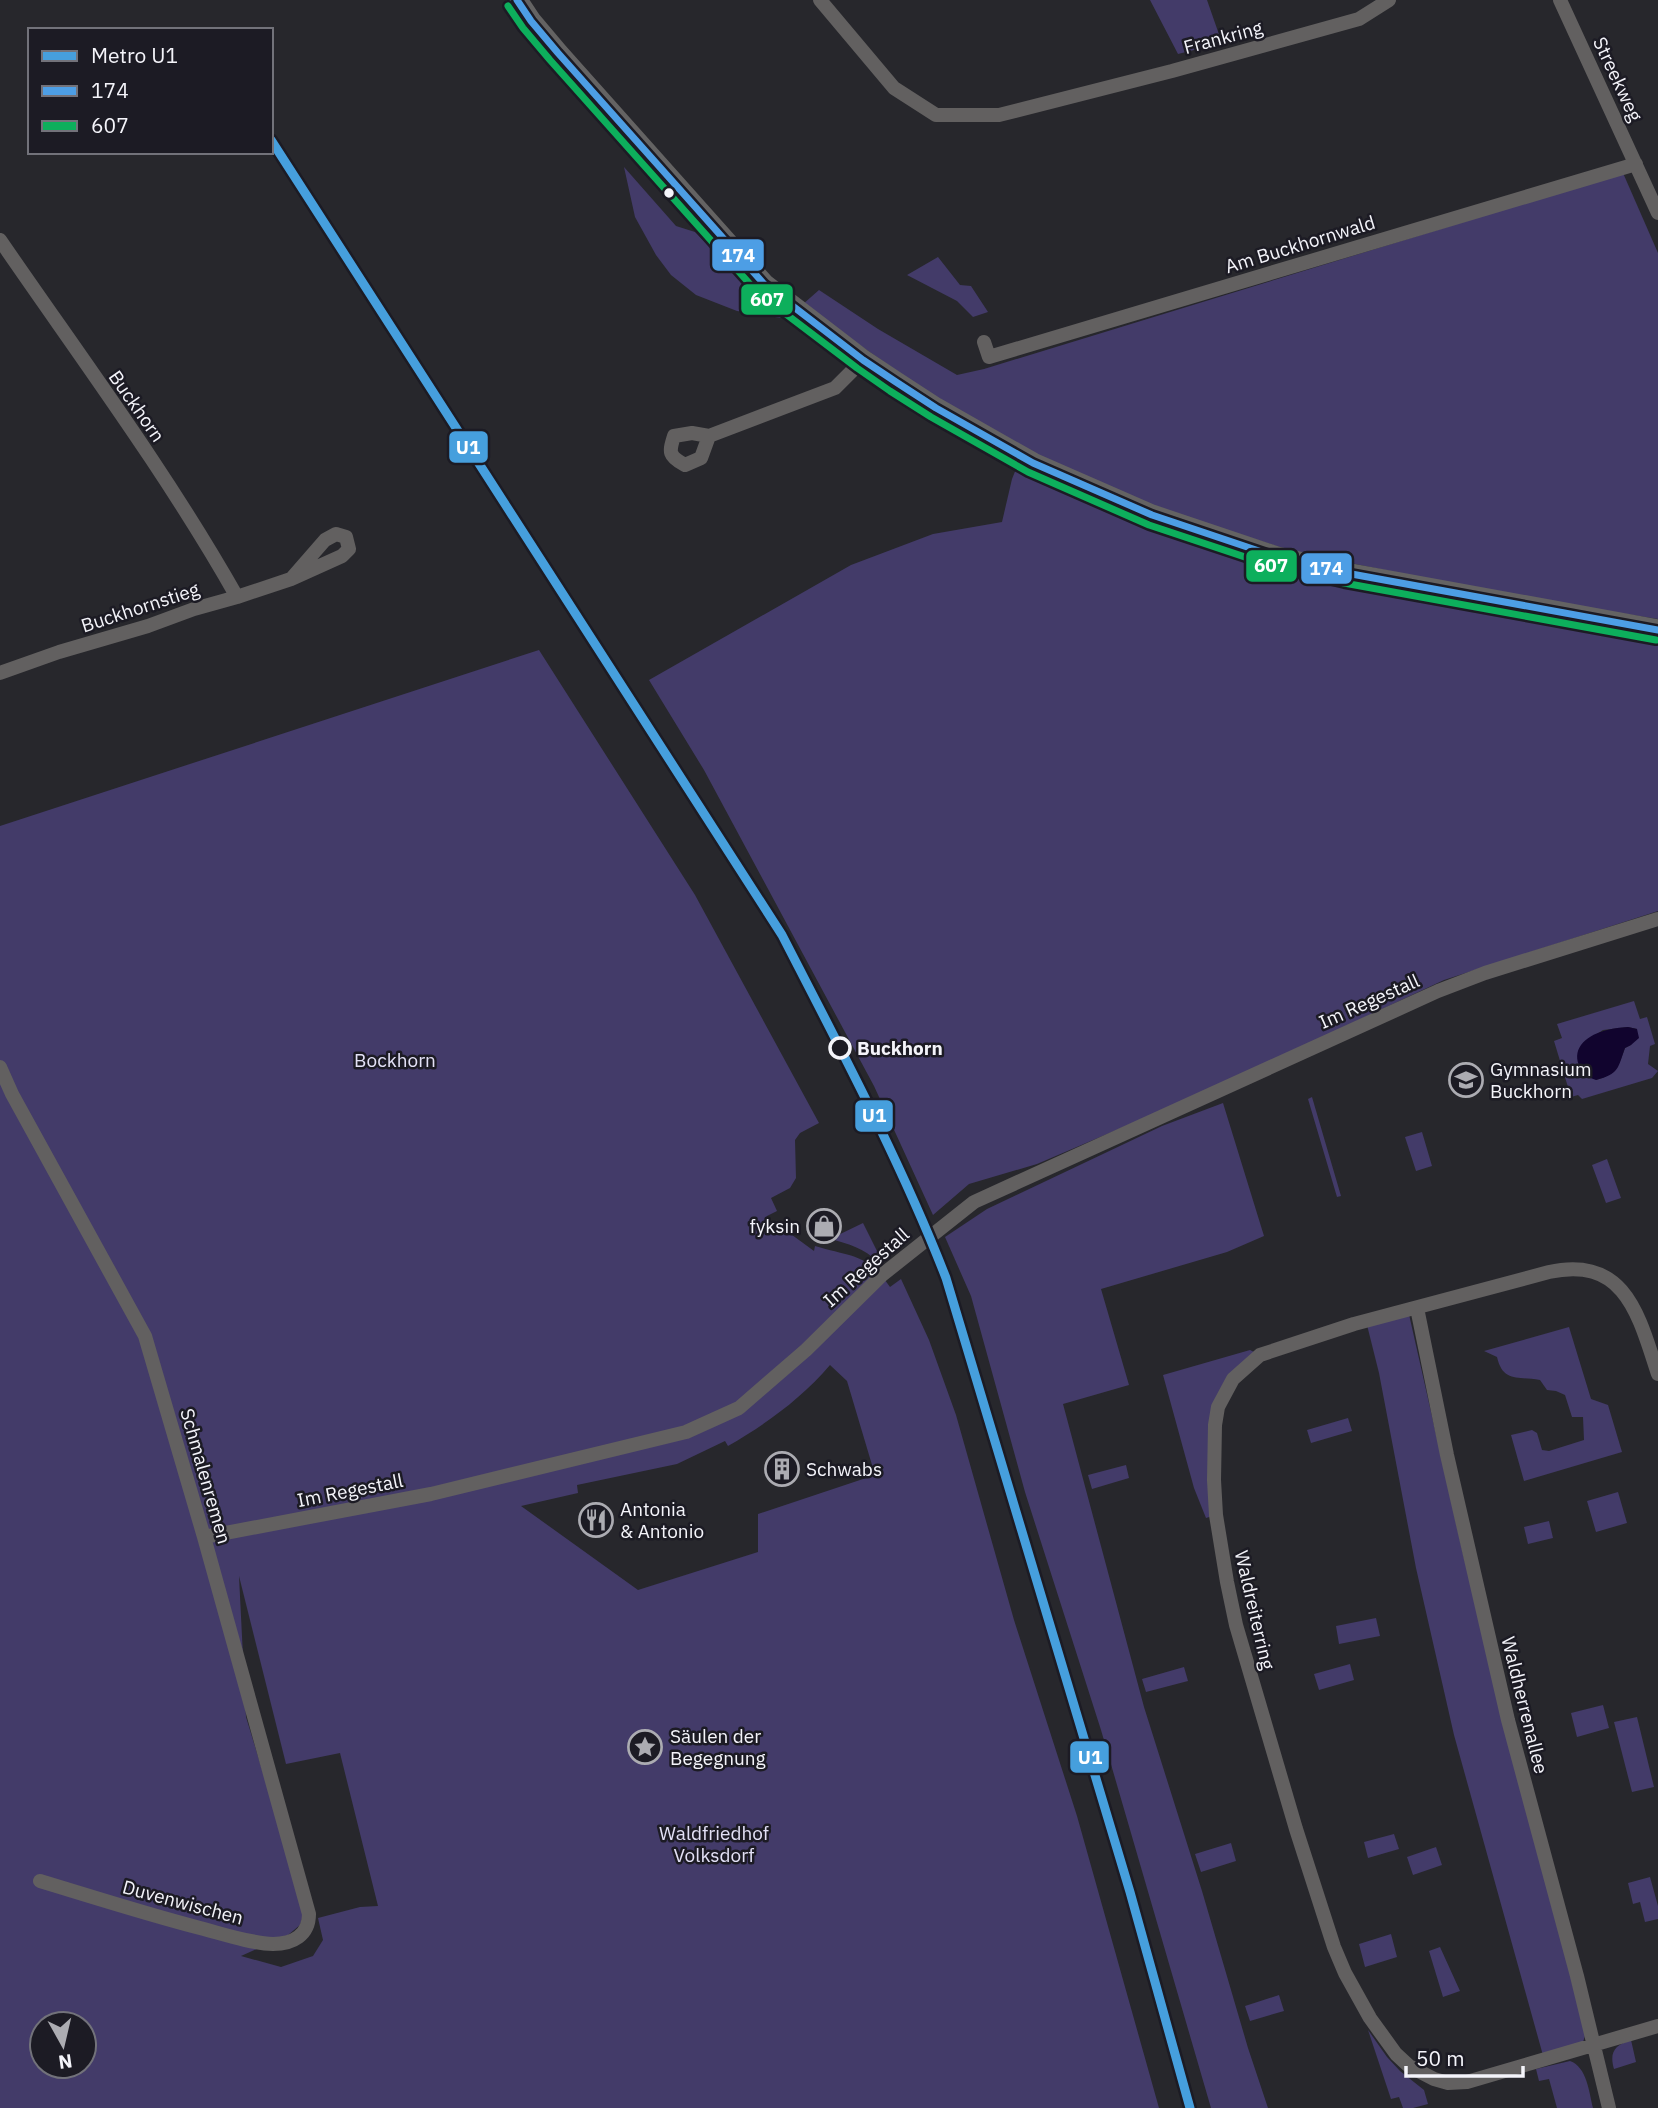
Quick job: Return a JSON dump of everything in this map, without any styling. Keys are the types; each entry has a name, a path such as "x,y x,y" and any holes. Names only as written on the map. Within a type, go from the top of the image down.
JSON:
{"main road":[{"path":"517,0 558,53 764,284 863,359 936,408 1033,463 1113,500 1185,527 1277,556 1346,573 1658,630"}],"street":[{"name":"Frankring","path":"820,0 894,89 936,115 999,115 1359,19 1389,0"},
{"name":"Streekweg","path":"1560,0 1658,213"},
{"name":"Am Buckhornwald","path":"984,342 989,357 1636,164"},
{"name":"Buckhorn","path":"0,240 164,479 237,597"},
{"path":"709,436 835,388 863,359"},
{"name":"Buckhornstieg","path":"0,673 291,579"},
{"name":"Im Regestall","path":"204,1537 431,1494 686,1432 739,1408 791,1364 886,1272 974,1202 1438,991 1485,973 1658,919"},
{"name":"Schmalenremen","path":"0,1067 6,1096 145,1336 204,1537 309,1914 309,1922"},
{"name":"Waldreiterring","path":"1658,1374 1643,1329 1628,1297 1613,1283 1594,1273 1556,1270 1366,1321 1260,1355 1233,1379 1218,1408 1214,1480 1216,1515 1231,1604 1321,1908 1345,1973 1370,2018 1396,2054 1422,2074 1448,2083 1467,2082 1658,2026"},
{"name":"Waldherrenallee","path":"1417,1308 1447,1455 1506,1708 1595,2044 1596,2059 1609,2108"},
{"name":"Duvenwischen","path":"40,1881 193,1926 268,1943 294,1939 307,1929 309,1922"}],"green space":[{"path":"1150,0 1207,0 1222,43 1178,54"},
{"path":"624,167 676,226 695,232 781,318 737,311 696,295 671,275 656,255 635,217"},
{"path":"1623,173 1658,253 1658,619 1518,597 1296,552 1161,510 1061,468 936,398 802,305 819,290 878,329 957,375"},
{"path":"938,257 960,285 971,286 988,312 973,317 957,301 907,275"},
{"path":"1018,464 1153,525 1658,638 1658,911 1444,980 1210,1090 1037,1164 969,1184 933,1215 874,1086 704,770 649,680 851,565 933,534 1002,522"},
{"path":"539,650 695,895 819,1123 800,1133 795,1140 796,1178 790,1188 771,1198 777,1211 767,1216 760,1232 788,1232 814,1251 815,1246 857,1258 874,1268 890,1287 901,1279 929,1340 956,1415 1014,1620 1077,1816 1159,2108 0,2108 0,826","holes":["830,1365 847,1381 875,1475 758,1514 758,1552 638,1590 521,1506 578,1493 577,1485 677,1464 725,1441 728,1446 782,1410","239,1576 286,1764 340,1753 378,1906 360,1907 318,1918 323,1940 313,1956 281,1967 241,1956 288,1935 300,1925 305,1910 246,1717"]},
{"path":"1634,1001 1640,1019 1647,1017 1655,1044 1650,1046 1648,1064 1658,1071 1652,1078 1582,1099 1578,1095 1571,1097 1554,1041 1562,1038 1557,1024","holes":["1628,1027 1637,1029 1631,1045 1625,1048 1615,1068 1608,1075 1596,1080 1583,1043 1603,1030"]},
{"path":"1312,1097 1341,1196 1337,1197 1308,1099"},
{"path":"1223,1103 1264,1236 1227,1252 1101,1289 1129,1385 1063,1404 1144,1707 1268,2108 1211,2108 1101,1730 1025,1492 971,1296 945,1237 987,1209 1162,1126"},
{"path":"1422,1132 1432,1166 1416,1171 1405,1137"},
{"path":"1607,1159 1621,1198 1606,1203 1592,1165"},
{"path":"863,1223 881,1259 878,1262 862,1250 830,1239"},
{"path":"1408,1310 1464,1558 1586,2033 1581,2048 1544,2059 1454,1735 1416,1568 1379,1373 1366,1321"},
{"path":"1569,1327 1591,1399 1608,1405 1622,1452 1524,1481 1511,1435 1532,1430 1537,1433 1542,1450 1549,1451 1584,1440 1583,1417 1572,1417 1565,1395 1547,1390 1540,1380 1507,1375 1497,1357 1484,1351"},
{"path":"1250,1350 1260,1355 1218,1407 1216,1515 1206,1518 1194,1488 1163,1375"},
{"path":"1348,1418 1352,1431 1311,1443 1307,1430"},
{"path":"1126,1465 1129,1478 1092,1489 1088,1475"},
{"path":"1618,1492 1627,1523 1596,1532 1587,1501"},
{"path":"1549,1521 1553,1538 1528,1544 1524,1527"},
{"path":"1376,1618 1380,1636 1339,1644 1336,1626"},
{"path":"1350,1664 1354,1680 1319,1690 1314,1674"},
{"path":"1184,1667 1188,1681 1146,1692 1142,1679"},
{"path":"1603,1705 1609,1728 1577,1737 1571,1713"},
{"path":"1637,1717 1654,1787 1632,1792 1614,1722"},
{"path":"1394,1834 1399,1849 1368,1858 1364,1842"},
{"path":"1231,1843 1236,1861 1201,1872 1195,1854"},
{"path":"1436,1847 1442,1865 1413,1875 1407,1857"},
{"path":"1650,1877 1658,1906 1658,1919 1645,1922 1640,1902 1633,1904 1628,1883"},
{"path":"1391,1934 1397,1957 1365,1967 1359,1944"},
{"path":"1440,1947 1460,1991 1443,1997 1429,1951"},
{"path":"1279,1995 1284,2011 1250,2021 1245,2006"},
{"path":"1368,2030 1400,2071 1424,2090 1428,2104 1403,2108 1399,2097 1391,2099"},
{"path":"1631,2040 1636,2062 1614,2069 1612,2058 1615,2050"},
{"path":"1570,2061 1584,2074 1593,2108 1557,2108 1549,2079 1539,2081 1536,2069"}],"shaded area":[{"path":"1628,1027 1637,1029 1639,1038 1625,1048 1613,1073 1596,1080 1586,1075 1577,1056 1581,1045 1597,1033"}],"metro line":[{"name":"U1","path":"273,143 782,935 889,1147 946,1278 1130,1892 1190,2108"}],"transit line":[{"name":"174","path":"517,0 558,53 764,284 896,382 1033,463 1152,515 1277,557 1346,573 1658,630"},
{"name":"607","path":"508,6 550,60 757,292 890,391 1028,472 1149,525 1275,567 1344,583 1656,640"}],"place":[{"name":"Buckhorn","path":"840,1048"},
{"name":"Gymnasium Buckhorn","path":"1466,1080"},
{"name":"fyksin","path":"824,1226"},
{"name":"Schwabs","path":"782,1469"},
{"name":"Antonia & Antonio","path":"596,1520"},
{"name":"Säulen der Begegnung","path":"645,1747"}],"park label":[{"name":"Bockhorn","path":"395,1060"},
{"name":"Waldfriedhof Volksdorf","path":"714,1844"}]}
